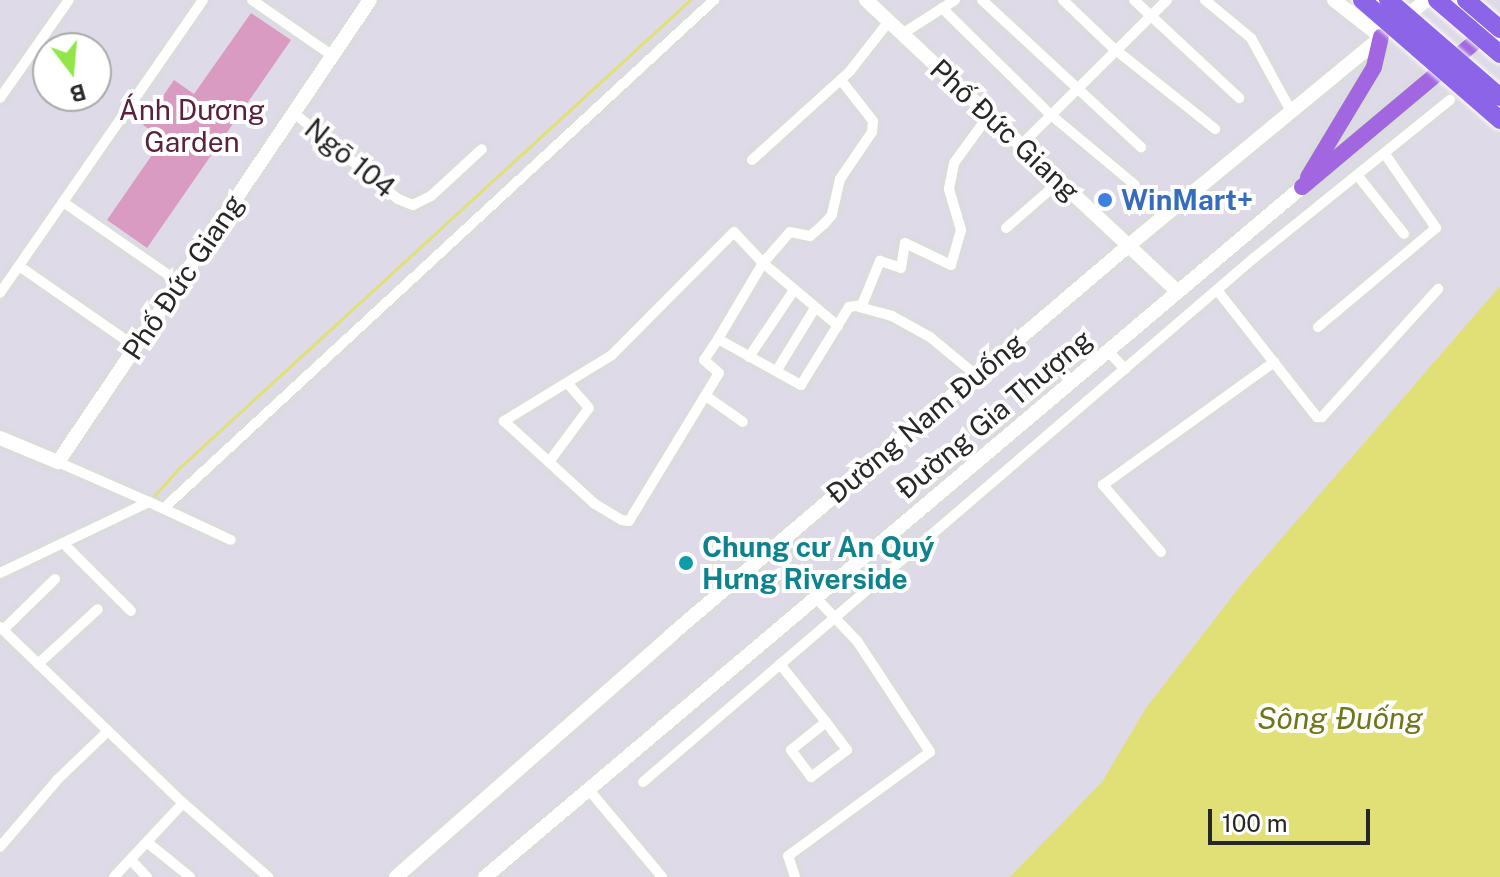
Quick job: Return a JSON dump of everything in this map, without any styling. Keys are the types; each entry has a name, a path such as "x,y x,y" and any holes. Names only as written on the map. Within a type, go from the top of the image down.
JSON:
{"highway":[{"path":"1362,0 1500,120"},
{"path":"1388,0 1500,97"},
{"path":"1437,0 1500,54"},
{"path":"1466,0 1500,29"}],"main road":[{"name":"Đường Gia Thượng","path":"1302,187 1500,21"},
{"path":"1302,187 1374,67 1381,37"}],"street":[{"path":"0,98 69,0"},
{"path":"0,293 203,0"},
{"path":"252,0 333,56"},
{"name":"Phố Đức Giang","path":"58,462 370,0"},
{"path":"164,508 714,0"},
{"name":"Phố Đức Giang","path":"866,0 1178,292"},
{"path":"902,34 955,0"},
{"path":"982,0 1141,147"},
{"path":"1063,0 1117,50 1215,129"},
{"path":"1134,0 1239,98"},
{"path":"1021,145 1167,0"},
{"path":"1205,0 1251,38 1291,111"},
{"path":"1334,0 1381,37"},
{"name":"Đường Nam Đuống","path":"396,877 667,638 1128,246 1426,0"},
{"path":"942,8 1051,115 1135,185"},
{"path":"752,160 841,80 879,38 889,21"},
{"path":"838,326 763,263 734,232 612,355 504,421 595,504 629,521 719,373 704,360 763,263 790,232 810,236 832,215 840,179 872,132 873,121 841,80"},
{"name":"Đường Gia Thượng","path":"643,782 1217,290 1450,100"},
{"name":"Ngõ 104","path":"294,113 398,199 413,205 431,196 482,149"},
{"path":"859,307 880,261 901,268 905,243 951,265 961,230 949,189 954,163 989,115"},
{"path":"1318,327 1436,228 1385,154"},
{"path":"1358,176 1404,234"},
{"path":"1006,228 1060,181"},
{"name":"Đường Gia Thượng","path":"485,877 1302,187"},
{"path":"63,202 180,283"},
{"path":"19,266 136,347"},
{"path":"1217,290 1317,417 1322,417 1438,289"},
{"path":"749,357 794,290"},
{"path":"718,339 801,385 849,307 859,307 892,316 930,337 976,375"},
{"path":"777,370 815,308"},
{"path":"1108,351 1125,369"},
{"path":"1161,552 1103,485 1274,362"},
{"path":"549,462 589,408 567,383"},
{"path":"706,396 743,422"},
{"path":"0,438 231,540"},
{"path":"0,573 149,502"},
{"path":"63,543 131,611"},
{"path":"55,579 2,629 183,803 268,877"},
{"path":"795,877 788,856 930,752 857,641 816,598"},
{"path":"38,664 98,609"},
{"path":"780,664 826,722 847,750 811,777 791,750 826,722"},
{"path":"0,847 58,779 108,731"},
{"path":"589,790 662,877"},
{"path":"114,877 183,803"},
{"path":"148,843 190,877"},
{"path":"132,861 147,877"}],"green space":[{"name":"Ánh Dương Garden","path":"251,13 291,40 147,248 107,220 163,139 143,125 174,80 194,94"}],"water":[{"name":"Sông Đuống","path":"1500,286 1500,877 1010,877 1102,782 1146,708 1241,585"}],"waterway":[{"path":"153,497 177,470 690,0"}],"place":[{"name":"WinMart+","path":"1105,200"},
{"name":"Chung cư An Quý Hưng Riverside","path":"686,563"}]}
